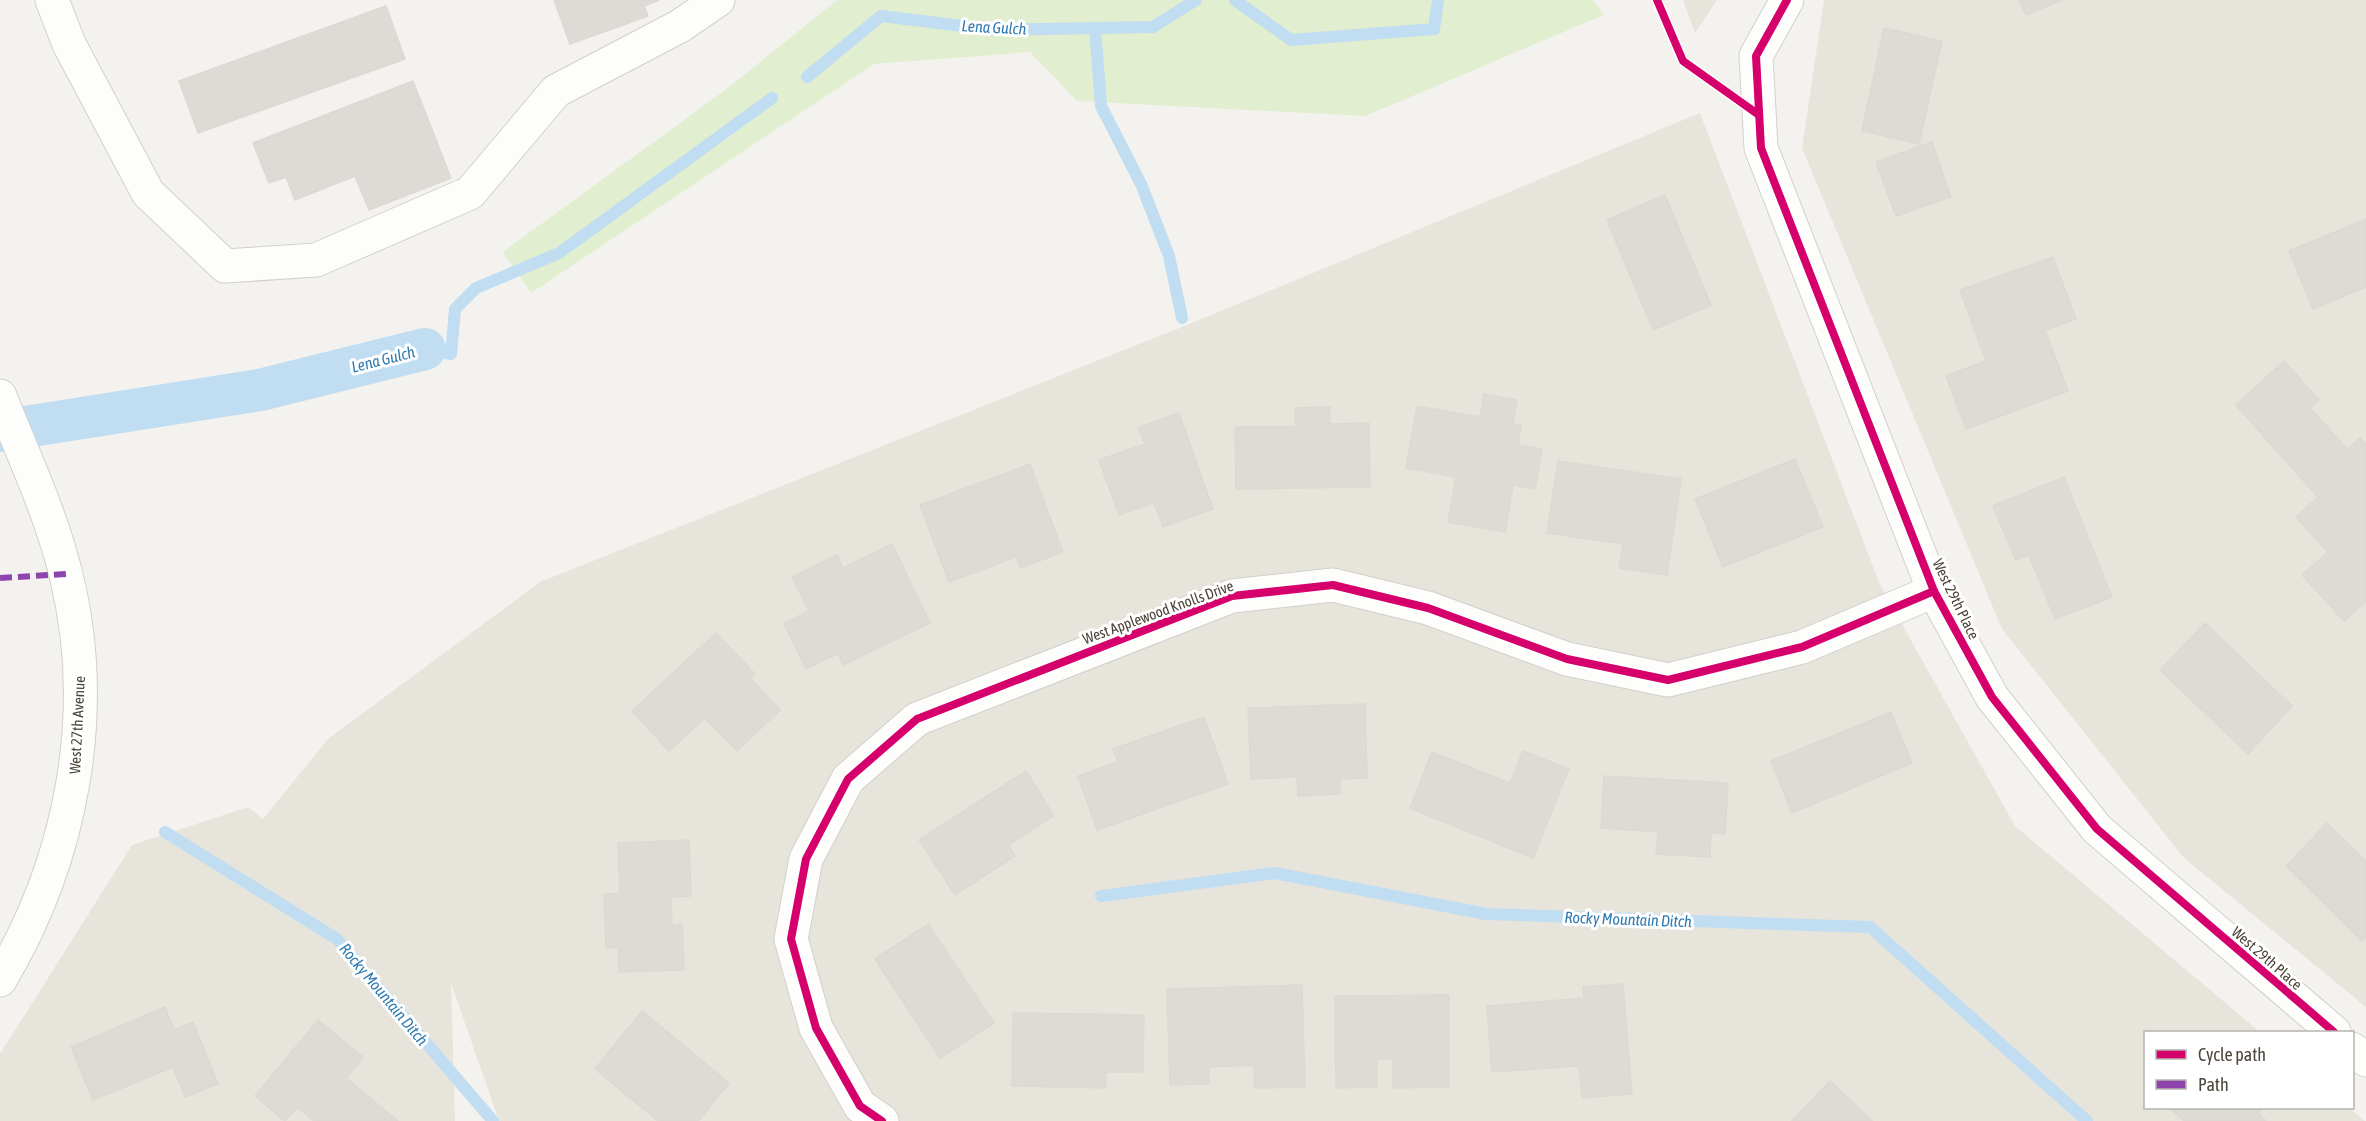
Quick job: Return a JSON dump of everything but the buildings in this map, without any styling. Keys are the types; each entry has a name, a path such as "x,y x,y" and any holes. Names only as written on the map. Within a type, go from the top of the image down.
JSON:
{"street":[{"path":"52,0 69,44 148,193 225,266 316,260 470,193 556,91 680,26 718,0"},
{"name":"West 29th Place","path":"1787,0 1756,56 1761,148 1934,591 1992,697 2097,829 2333,1031"},
{"name":"West 27th Avenue","path":"0,396 50,524 66,574 75,625 81,683 79,739 73,785 62,836 26,930 0,981"},
{"name":"West Applewood Knolls Drive","path":"882,1121 860,1106 816,1028 791,939 806,859 848,779 917,719 1232,596 1333,585 1428,608 1567,659 1668,680 1802,647 1934,591"},
{"path":"2354,1051 2366,1060"}],"shaded area":[{"path":"1683,0 1717,0 1695,33"},
{"path":"1824,0 2366,0 2366,1007 2184,858 2002,629 1802,148"},
{"path":"1700,113 1880,585 2015,826 2259,1031 2144,1031 2144,1109 2350,1109 2365,1121 499,1121 451,983 455,1121 0,1121 0,1054 132,845 248,807 263,819 328,739 540,582 1187,325"}],"green space":[{"path":"837,0 1593,0 1604,15 1365,116 1077,101 1030,52 874,64 531,293 503,252 724,91"}],"waterway":[{"name":"Lena Gulch","path":"807,77 881,16 994,30 1153,27 1196,0"},
{"name":"Lena Gulch","path":"1235,0 1291,40 1434,29 1438,0"},
{"path":"1095,28 1101,106 1141,184 1169,256 1182,318"},
{"name":"Lena Gulch","path":"425,349 451,354 455,309 476,288 559,253 772,98"},
{"name":"Lena Gulch","path":"0,431 260,390 425,349"},
{"name":"Rocky Mountain Ditch","path":"165,832 337,939 493,1121"},
{"name":"Rocky Mountain Ditch","path":"1101,896 1275,873 1486,914 1870,927 2087,1121"}],"marked path":[{"path":"0,578 66,574"}],"cycle path":[{"path":"1657,0 1683,61 1759,115"},
{"path":"1787,0 1756,56 1761,148 1934,591 1992,697 2097,829 2333,1031"},
{"path":"882,1121 860,1106 816,1028 791,939 806,859 848,779 917,719 1232,596 1333,585 1428,608 1567,659 1668,680 1802,647 1934,591"}]}
